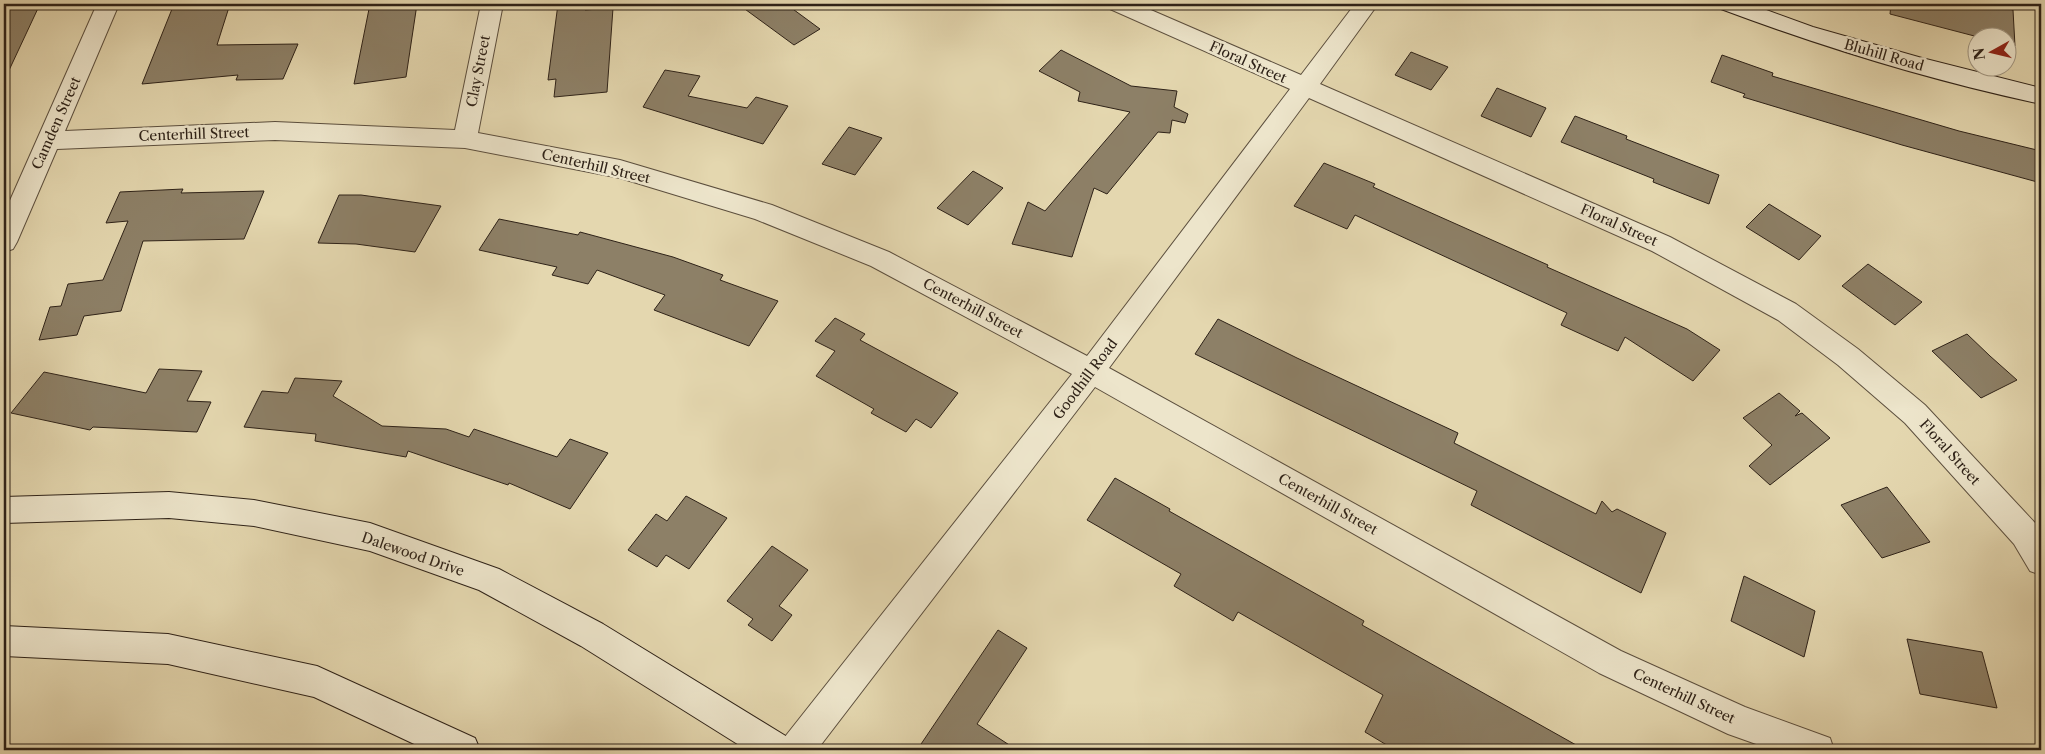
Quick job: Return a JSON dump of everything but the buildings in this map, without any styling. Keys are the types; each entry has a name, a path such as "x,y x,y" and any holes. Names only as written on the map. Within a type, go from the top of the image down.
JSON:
{"street":[{"name":"Camden Street","path":"4,242 108,4"},
{"name":"Clay Street","path":"465,139 492,4"},
{"name":"Floral Street","path":"1118,4 1661,244 1787,312 1848,357 1916,414 2025,534 2041,560"},
{"name":"Goodhill Road","path":"796,750 1091,371 1367,4"},
{"name":"Bluhill Road","path":"1729,4 1805,32 1922,66 2041,96"},
{"name":"Centerhill Street","path":"49,140 275,131 465,139 620,169 763,212 880,259 1091,371 1610,662 1740,722 1818,750"},
{"name":"Dalewood Drive","path":"4,510 169,505 254,513 370,537 488,579 592,635 777,750"},
{"path":"4,641 168,649 317,682 463,750"}]}
